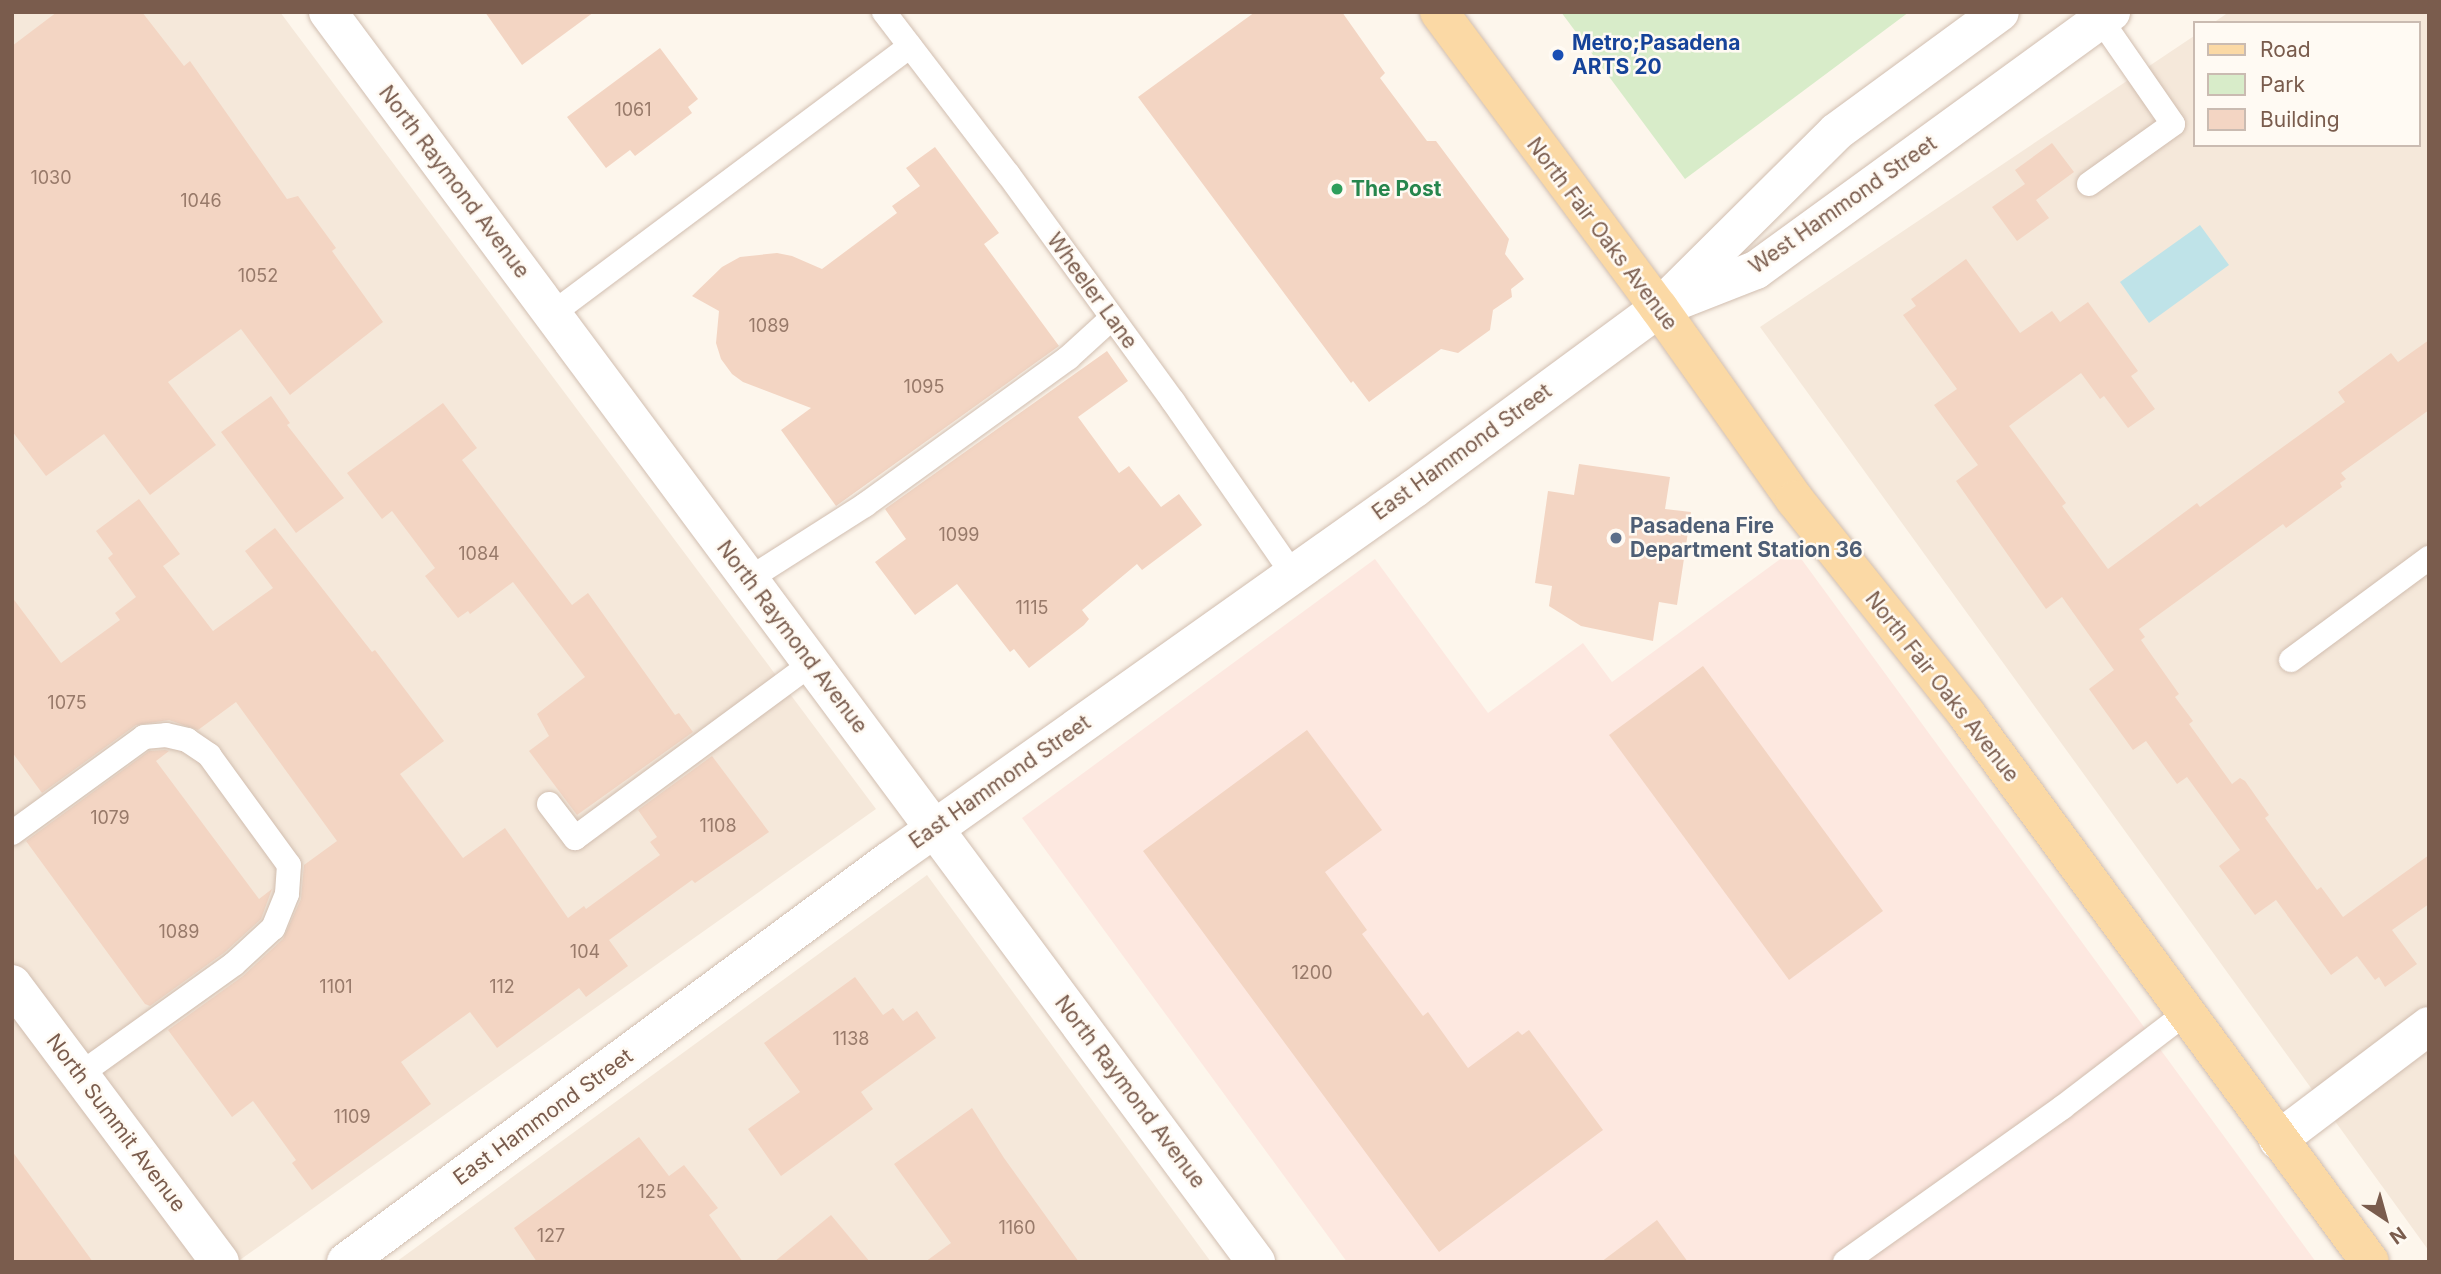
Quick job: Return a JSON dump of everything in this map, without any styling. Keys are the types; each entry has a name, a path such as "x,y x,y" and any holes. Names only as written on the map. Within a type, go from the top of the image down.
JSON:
{"main road":[{"name":"North Fair Oaks Avenue","path":"1439,12 1659,308 1795,500 1967,715 2370,1262"}],"street":[{"name":"North Raymond Avenue","path":"328,12 1256,1262"},
{"name":"West Hammond Street","path":"1659,308 1836,132 2000,12"},
{"name":"West Hammond Street","path":"1659,308 1756,270 2106,16"},
{"name":"East Hammond Street","path":"346,1262 935,828 1293,574 1659,308"},
{"name":"North Summit Avenue","path":"12,984 220,1262"},
{"path":"2278,1140 2429,1026"}],"lane":[{"name":"Wheeler Lane","path":"884,12 1112,318 1293,574"},
{"path":"2089,184 2173,124 2106,16"},
{"path":"552,313 910,46"},
{"path":"749,579 865,505 1068,358 1112,318"},
{"path":"2291,660 2429,558"},
{"path":"549,804 575,838 812,663"},
{"path":"12,833 144,737 166,735 187,740 209,755 289,865 287,894 273,928 234,964 79,1075"},
{"path":"1845,1262 2063,1107 2186,1013"}],"shaded area":[{"path":"12,12 280,12 876,809 237,1262 12,1262"},
{"path":"2229,12 2429,12 2429,1251 1760,327 2192,37 2192,147 2420,147 2420,21 2216,21"},
{"path":"1794,549 2316,1262 1347,1262 1022,818 1375,559 1488,713 1583,643 1612,682"},
{"path":"927,875 1211,1262 396,1262"}],"green space":[{"path":"1561,12 1909,12 1685,179"}],"water":[{"path":"2200,225 2229,265 2149,323 2120,282"}],"building":[{"path":"57,12 142,12 184,66 190,61 287,199 298,196 336,248 332,251 383,322 290,395 241,329 168,382 216,445 150,495 104,434 46,476 12,431 12,46"},
{"path":"485,12 594,12 522,65"},
{"path":"1255,12 1342,12 1385,73 1380,78 1427,141 1436,141 1509,239 1505,254 1524,279 1511,289 1512,297 1493,310 1490,330 1458,353 1441,349 1369,402 1353,381 1351,383 1138,97"},
{"path":"660,48 698,99 688,107 692,113 635,156 630,150 606,168 567,117"},
{"path":"2052,143 2074,172 2036,200 2049,218 2017,241 1992,207 2025,184 2015,170"},
{"path":"935,147 999,233 984,244 1059,346 836,506 781,430 811,408 743,382 732,374 721,359 716,343 719,311 692,296 722,267 740,257 777,253 792,256 822,269 897,213 892,206 920,186 906,168"},
{"path":"1966,259 2020,333 2052,311 2060,322 2088,302 2138,371 2131,376 2155,409 2128,428 2104,396 2100,399 2081,373 2009,426 2066,503 2062,506 2108,569 2197,503 2200,507 2345,402 2338,392 2391,353 2398,362 2429,340 2429,410 2341,473 2346,479 2340,483 2342,487 2286,528 2283,524 2139,629 2145,637 2141,640 2179,694 2175,697 2193,721 2189,724 2232,784 2240,778 2245,781 2269,815 2265,818 2317,890 2321,887 2343,917 2429,855 2429,904 2392,930 2417,964 2385,987 2379,977 2375,980 2357,956 2331,975 2276,900 2255,915 2219,866 2240,850 2187,777 2177,784 2146,741 2133,750 2089,689 2114,670 2062,597 2046,609 1956,481 1978,465 1934,405 1957,389 1903,315 1916,306 1911,299"},
{"path":"1107,351 1128,381 1078,417 1119,473 1129,466 1161,507 1179,494 1202,525 1142,570 1137,564 1082,610 1089,619 1084,625 1029,668 1014,649 1010,652 957,584 915,615 875,562 906,539 885,509"},
{"path":"271,396 290,423 287,425 344,498 296,533 221,432"},
{"path":"443,403 477,448 462,460 572,605 588,593 675,715 679,713 693,732 577,815 529,751 549,736 537,714 585,677 513,582 470,614 468,611 458,618 425,576 435,568 392,511 382,519 347,473"},
{"path":"1579,464 1670,477 1665,509 1691,512 1677,605 1659,602 1653,641 1581,626 1549,606 1552,586 1535,583 1548,491 1574,495"},
{"path":"139,499 180,554 163,566 213,631 273,588 245,551 275,528 372,652 375,650 444,741 400,774 463,858 505,828 568,918 584,906 586,909 660,855 650,842 657,837 638,810 712,756 769,832 695,883 692,880 609,940 628,966 586,997 579,988 497,1048 470,1012 401,1062 431,1104 312,1190 292,1163 296,1160 253,1101 232,1117 168,1030 243,976 283,939 301,899 304,865 337,841 236,702 198,730 169,720 136,725 42,793 12,752 12,597 61,663 120,620 115,613 136,597 108,558 113,554 96,531"},
{"path":"1703,666 1883,911 1789,980 1609,735"},
{"path":"1307,730 1382,830 1325,872 1367,930 1362,934 1423,1016 1428,1012 1468,1068 1518,1031 1522,1035 1529,1030 1603,1130 1439,1252 1143,851"},
{"path":"149,751 169,751 156,761 259,899 272,889 261,919 225,952 150,1006 145,1004 26,841"},
{"path":"855,977 883,1015 893,1008 903,1021 917,1011 936,1038 861,1092 873,1109 781,1176 748,1129 800,1092 764,1043"},
{"path":"972,1108 1004,1158 1079,1262 925,1262 951,1243 894,1164"},
{"path":"639,1137 669,1176 684,1165 718,1208 709,1215 743,1262 537,1262 514,1228"},
{"path":"12,1151 93,1262 12,1262"},
{"path":"831,1215 870,1262 774,1262"},
{"path":"1657,1220 1688,1262 1601,1262"}],"place":[{"name":"Metro;Pasadena ARTS 20","path":"1558,55"},
{"name":"The Post","path":"1337,189"},
{"name":"Pasadena Fire Department Station 36","path":"1616,538"}]}
